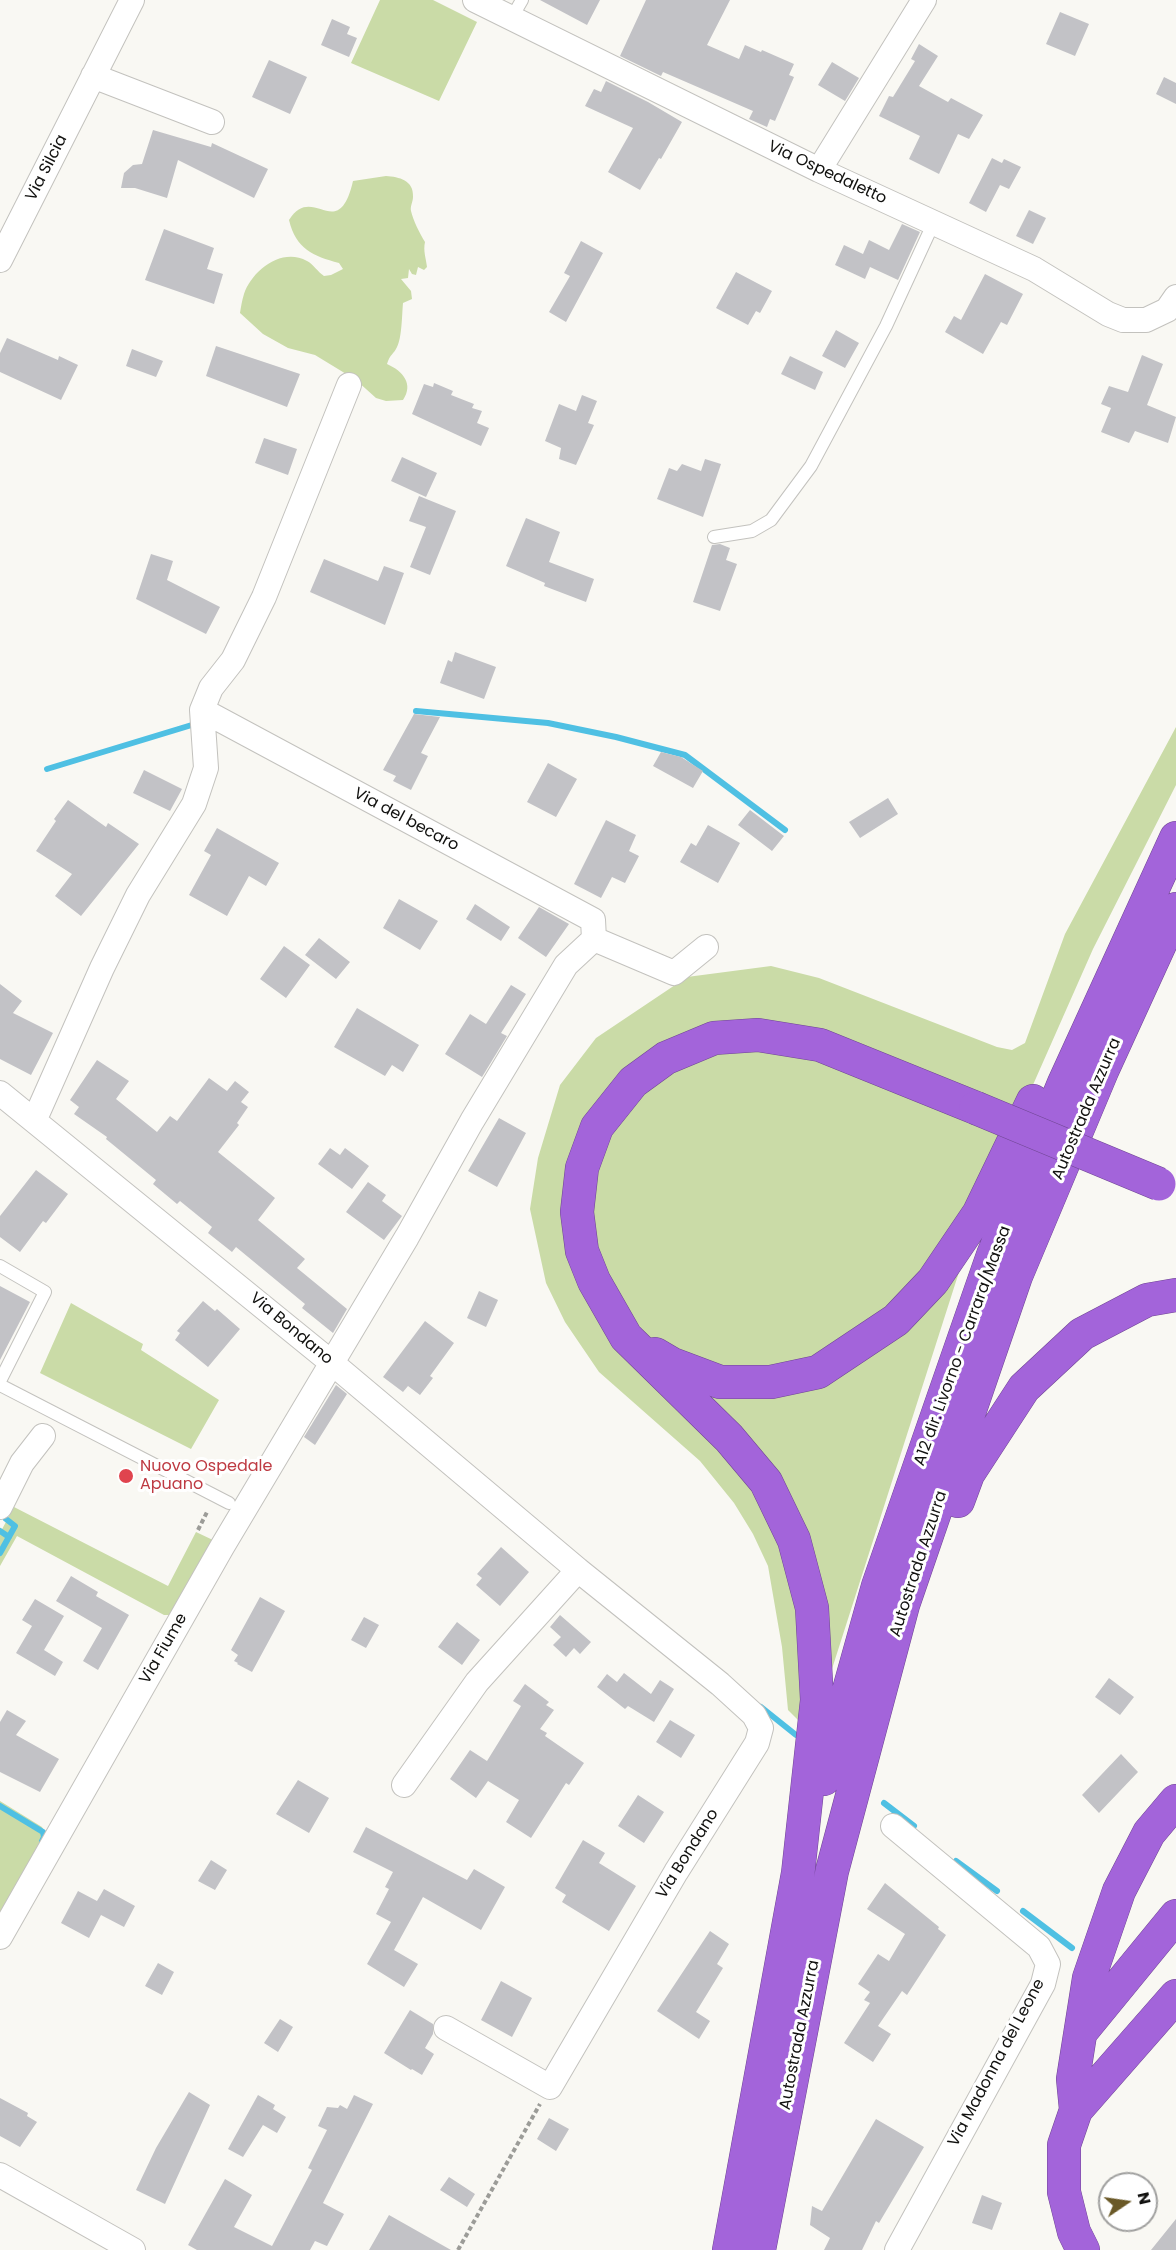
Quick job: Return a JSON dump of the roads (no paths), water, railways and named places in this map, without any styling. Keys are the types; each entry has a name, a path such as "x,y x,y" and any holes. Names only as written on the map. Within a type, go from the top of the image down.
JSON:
{"highway":[{"path":"626,1337 672,1364 720,1382 771,1383 818,1372 896,1320 933,1281 979,1213 1089,986 1170,850"},
{"name":"A12 dir. Livorno - Carrara/Massa","path":"798,1873 878,1586 993,1255 1064,1083 1170,850"},
{"name":"Autostrada Azzurra","path":"759,2250 832,1871 903,1605 1016,1276 1101,1071 1176,909"},
{"path":"798,1873 817,1700 812,1608 794,1540 766,1482 729,1438 626,1337 594,1281 582,1251 578,1212 582,1168 597,1126 633,1082 666,1058 714,1038 758,1035 820,1045 1168,1188"},
{"path":"883,1683 922,1596 968,1474 1024,1388 1082,1334 1147,1300 1176,1295"},
{"path":"1076,2110 1073,2079 1089,1978 1119,1891 1149,1833 1176,1801"},
{"name":"Autostrada Azzurra","path":"729,2250 798,1873"},
{"path":"1080,2033 1176,1916"},
{"path":"1083,2250 1074,2232 1064,2192 1064,2145 1076,2110 1176,1996"}],"street":[{"name":"Via Silcia","path":"0,260 132,0"},
{"name":"Via Ospedaletto","path":"475,0 517,9 819,170 1034,269 1108,314 1124,320 1146,320 1167,310 1176,297"},
{"path":"819,170 924,0"},
{"path":"93,76 212,122"},
{"path":"35,1119 102,968 138,895 195,804 206,768 202,710 210,688 233,660 264,597 349,385"},
{"name":"Via del becaro","path":"202,710 593,920 594,939"},
{"path":"594,939 674,973 706,947"},
{"name":"Via Fiume","path":"0,1937 222,1547 407,1237 472,1121 566,965 594,939"},
{"name":"Via Bondano","path":"0,1093 35,1119 332,1363 578,1570 720,1684 754,1715 761,1728 757,1743 676,1872 550,2087 446,2028"},
{"path":"0,1507 12,1473 43,1436"},
{"path":"404,1785 477,1682 578,1570"},
{"name":"Via Madonna del Leone","path":"893,1826 1039,1947 1048,1964 1043,1984 897,2250"},
{"path":"0,2175 133,2250"}],"lane":[{"path":"714,537 752,531 771,520 811,466 886,326 934,222"},
{"path":"0,1266 45,1292 0,1383 229,1503"}],"waterway":[{"path":"416,711 548,723 616,737 685,755 785,830"},
{"path":"47,769 195,724"},
{"path":"0,1553 15,1526 6,1519"},
{"path":"0,1531 9,1537"},
{"path":"761,1707 796,1735"},
{"path":"884,1803 914,1826"},
{"path":"0,1806 43,1832 42,1841"},
{"path":"956,1861 997,1891"},
{"path":"1023,1911 1072,1948"}],"place":[{"name":"Nuovo Ospedale Apuano","path":"126,1476"}]}
